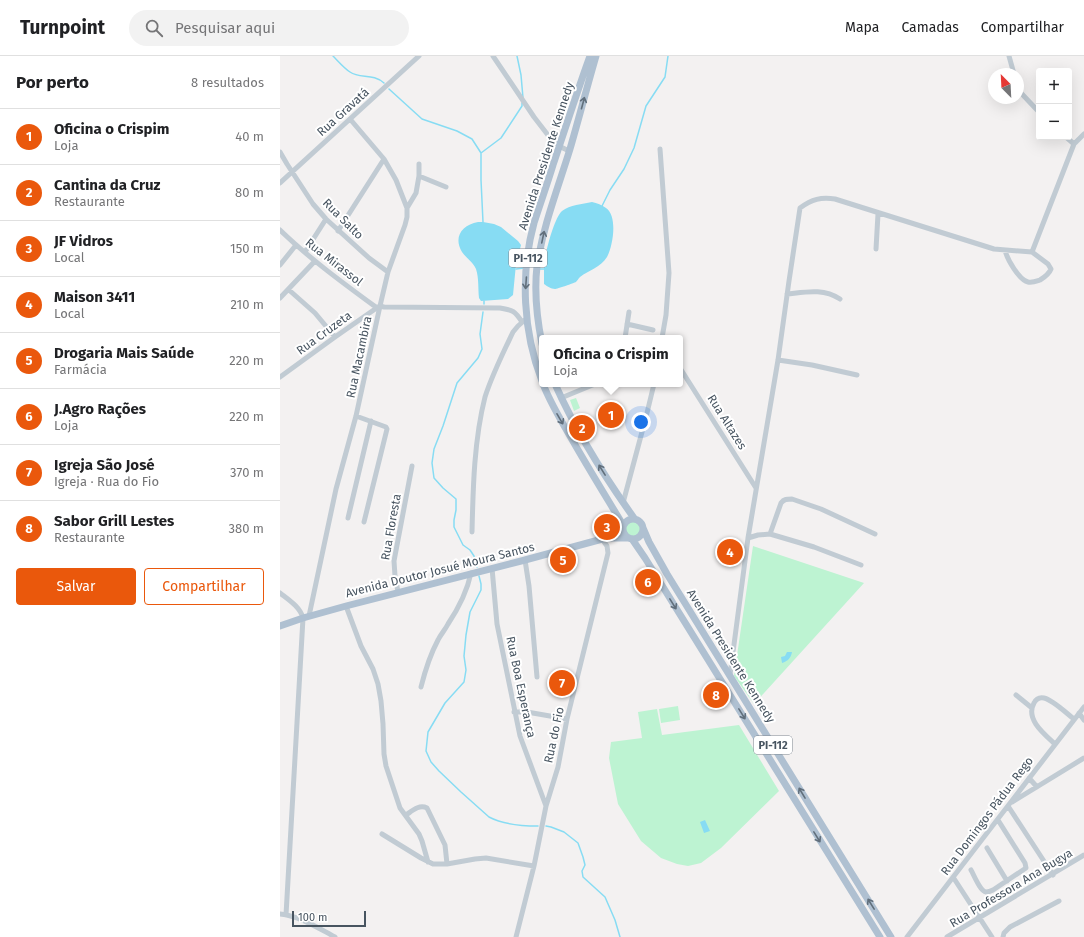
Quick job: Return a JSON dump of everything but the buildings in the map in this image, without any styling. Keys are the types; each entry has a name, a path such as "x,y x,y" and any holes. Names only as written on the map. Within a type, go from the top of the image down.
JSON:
{"main road":[{"name":"Avenida Presidente Kennedy","path":"539,373 525,320 527,263 530,244 534,224 590,56"},
{"name":"Avenida Presidente Kennedy","path":"540,335 536,297 537,266 546,224 569,151 596,56"},
{"name":"Avenida Presidente Kennedy","path":"544,387 550,401 623,527 624,534 630,539 645,558 880,937"},
{"name":"Avenida Presidente Kennedy","path":"556,387 582,437 634,518 641,522 654,553 891,937"},
{"path":"604,539 623,527 628,520 634,518"},
{"path":"604,539 630,539 639,537 643,532 643,528"},
{"name":"Avenida Doutor Josué Moura Santos","path":"280,626 306,617 398,592 604,539"},
{"path":"705,655 714,649"},
{"path":"849,887 852,883 857,881"}],"street":[{"name":"Rua Gravatá","path":"280,183 419,56"},
{"path":"493,56 541,127 559,146 569,151"},
{"path":"1009,56 1012,68"},
{"path":"1024,96 1036,109"},
{"name":"Rua Macambira","path":"286,915 306,617 336,489 356,416 378,307 388,272 406,222 407,208 399,187 384,159 350,119"},
{"path":"1032,252 1074,144 1084,134"},
{"path":"1069,140 1074,144"},
{"path":"660,149 669,273 666,315 663,335"},
{"name":"Rua Salto","path":"280,152 313,204 326,220 369,258 388,272"},
{"path":"338,230 384,159"},
{"path":"407,208 416,193 419,176 419,164"},
{"path":"419,176 446,187"},
{"path":"730,676 748,538 778,360 800,208 816,199 826,198 835,200 994,249 1032,252 1048,264 1051,269 1048,275 1042,279 1027,282 1020,276 1008,259 1005,250"},
{"path":"876,249 878,214"},
{"path":"305,252 326,220"},
{"name":"Rua Mirassol","path":"280,230 296,246 348,287 378,307"},
{"path":"280,265 296,246"},
{"path":"280,298 289,290 315,260"},
{"path":"289,290 316,312 335,336"},
{"path":"787,294 820,292 827,293 840,299"},
{"path":"378,307 500,308 515,312 525,320 513,332 490,385 484,404 473,479 472,532"},
{"name":"Rua Cruzeta","path":"280,378 335,336 378,307"},
{"path":"625,335 629,312"},
{"path":"627,324 653,330"},
{"path":"778,360 857,374"},
{"name":"Rua Altazes","path":"683,373 756,488"},
{"path":"561,398 588,387"},
{"path":"623,502 653,387"},
{"path":"356,416 386,427 387,431 364,522"},
{"path":"348,518 371,421"},
{"name":"Rua Floresta","path":"398,592 394,576 394,560 412,466"},
{"path":"770,534 781,503 785,499 792,499 821,509 875,534"},
{"path":"748,538 770,534 814,547 861,565"},
{"name":"Rua do Fio","path":"516,937 534,866 546,806 558,767 608,553 604,539"},
{"path":"525,560 529,586 537,677"},
{"name":"Rua Boa Esperança","path":"492,568 497,624 514,712 521,741 536,776 546,806"},
{"path":"421,687 426,666 438,639 449,623 464,595 469,584 471,573"},
{"path":"280,594 297,607 306,617"},
{"path":"346,606 361,646 376,676 381,701 386,766 400,808 419,834 428,862"},
{"path":"1016,695 1032,708"},
{"path":"1055,744 1042,732 1034,721 1032,708 1035,700 1045,698 1061,708 1074,719"},
{"name":"Rua Domingos Pádua Rego","path":"907,937 1084,707"},
{"path":"514,712 527,712 568,719"},
{"path":"1079,713 1084,720"},
{"path":"1053,875 1009,805 1083,760"},
{"path":"1029,778 1037,787"},
{"path":"406,815 418,807 427,808 445,845 447,864"},
{"path":"971,870 979,886 985,892 988,892 1025,870 1027,866 998,820"},
{"path":"382,834 433,864 447,864 486,858 534,866"},
{"path":"987,848 1007,880"},
{"name":"Rua Professora Ana Bugya","path":"947,937 1053,875 1084,855"},
{"path":"954,877 992,937"},
{"path":"1003,937 1004,933 1010,927 1059,901"},
{"path":"280,914 296,918 335,937"}],"green space":[{"path":"576,398 580,408 574,411 570,400"},
{"path":"633,521 640,526 641,529 636,536 633,537 626,532 625,529 630,522"},
{"path":"753,546 864,583 754,704 734,676"},
{"path":"678,706 680,720 661,723 659,709"},
{"path":"657,709 662,735 739,725 779,791 721,848 701,863 688,866 677,864 661,858 641,841 618,804 609,758 611,742 642,738 638,712"}],"water":[{"path":"592,202 606,208 612,217 612,239 607,257 601,264 580,277 576,282 556,289 549,287 544,284 544,265 553,228 559,215 562,211 569,207"},
{"path":"478,222 494,224 501,227 521,245 517,254 513,295 508,299 481,301 479,298 476,269 459,247 458,241 461,232 467,226"},
{"path":"787,652 792,652 791,656 788,660 782,663 781,657 785,656"},
{"path":"705,820 710,831 704,833 700,822"}],"waterway":[{"path":"333,56 350,72 375,78 384,83"},
{"path":"517,56 521,75 523,98"},
{"path":"602,206 610,190 624,169 634,148 646,106 665,77 668,56"},
{"path":"389,89 422,119 457,131 472,139 481,153 483,222"},
{"path":"481,153 501,138 522,106 522,103"},
{"path":"516,269 524,268"},
{"path":"477,567 474,556 470,550 463,545 454,527 456,499 434,478 432,463 434,449 457,383 478,358 482,349 480,334 483,312"},
{"path":"479,576 481,590 470,612 466,635 464,656 466,670 464,682 445,703 428,732 426,751 431,762 439,771 489,817 507,823 538,826"},
{"path":"546,826 564,832 578,843 585,865 582,871 583,877 605,897 615,920 620,937"}],"place":[{"name":"Oficina o Crispim","path":"611,415"},
{"name":"Cantina da Cruz","path":"582,428"},
{"name":"JF Vidros","path":"607,527"},
{"name":"Maison 3411","path":"730,552"},
{"name":"Drogaria Mais Saúde","path":"563,560"},
{"name":"J.Agro Rações","path":"648,582"},
{"name":"Igreja São José","path":"562,683"},
{"name":"Sabor Grill Lestes","path":"716,695"}]}
